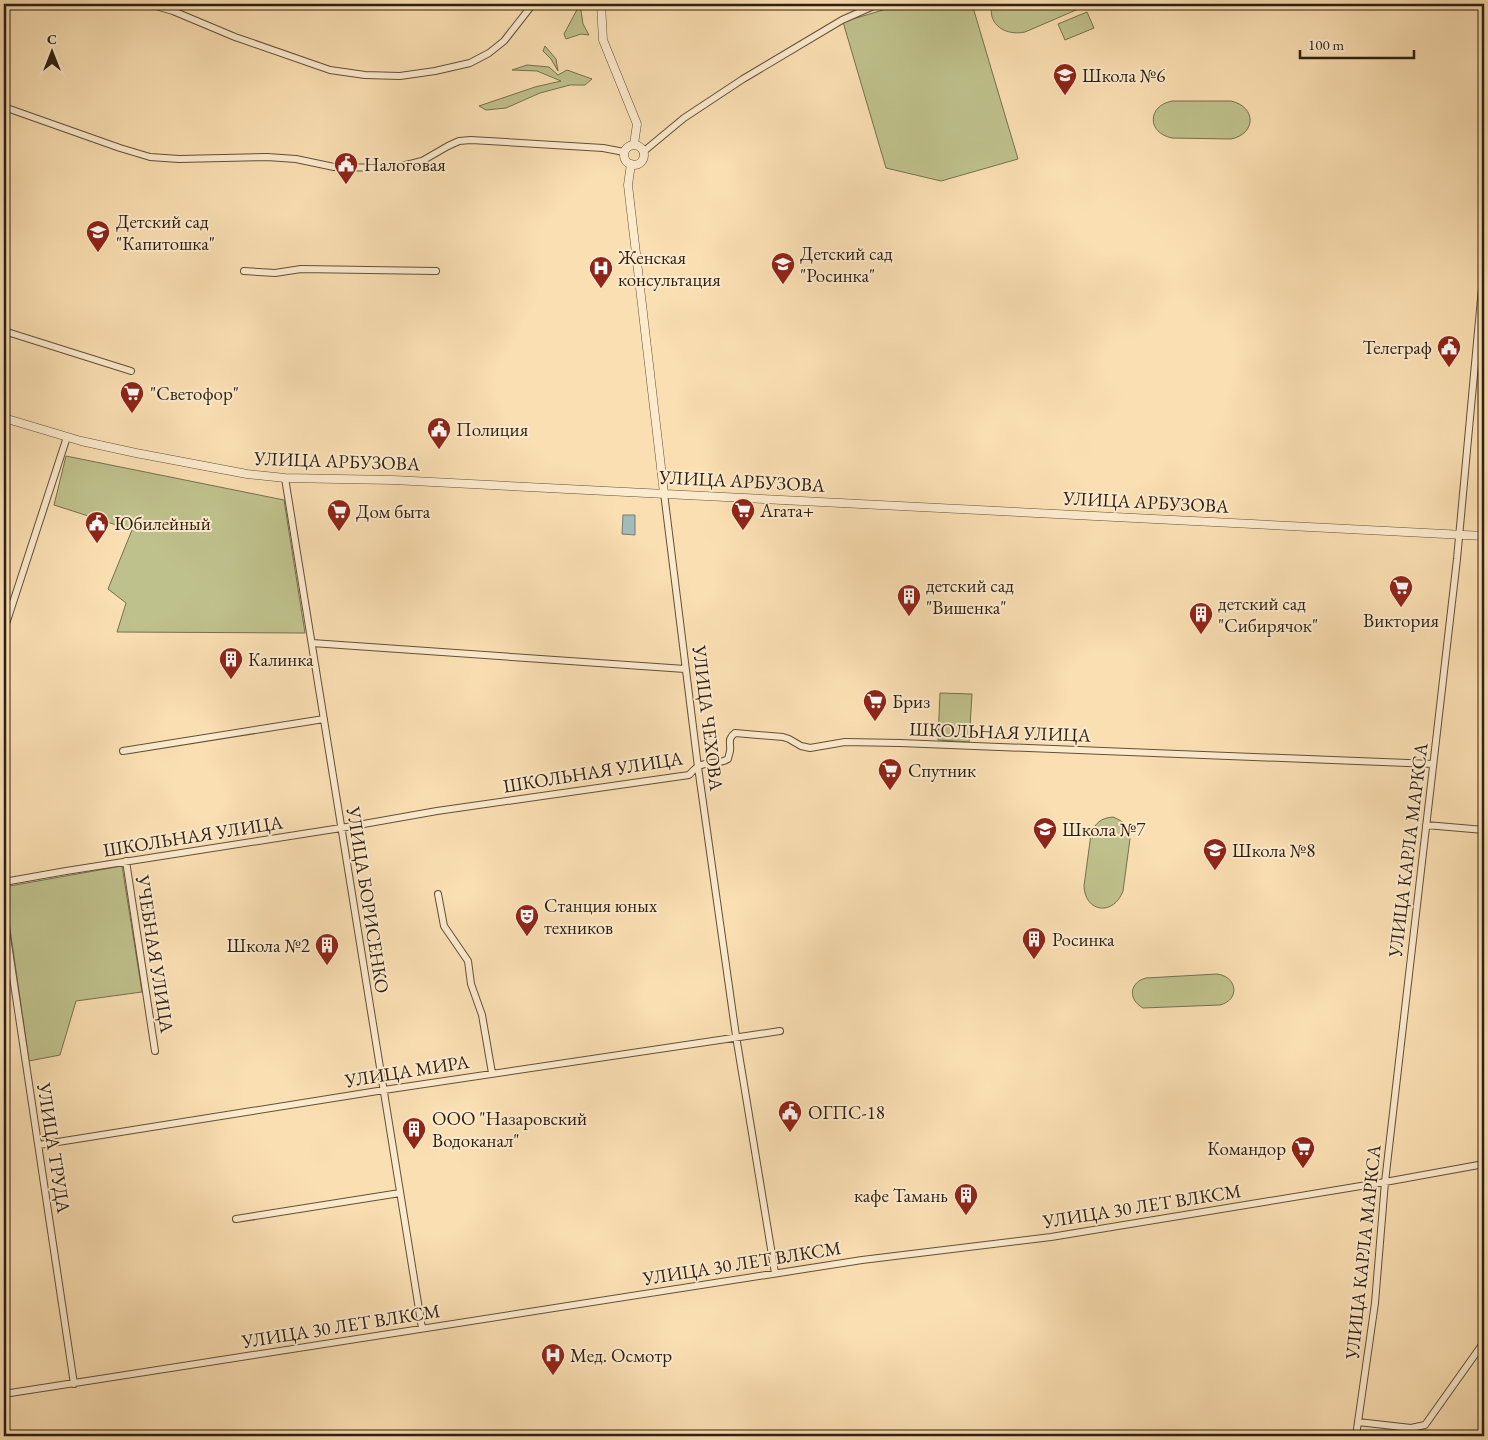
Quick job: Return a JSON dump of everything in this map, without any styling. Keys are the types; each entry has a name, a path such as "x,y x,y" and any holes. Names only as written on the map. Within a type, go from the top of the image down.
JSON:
{"street":[{"path":"149,4 173,11 235,37 330,70 365,75 400,76 470,63 489,53 504,41 533,4"},
{"path":"601,4 603,40 637,124 634,144"},
{"path":"644,152 684,118 743,79 842,20 878,4"},
{"path":"4,107 150,157 179,159 274,157 334,167 389,168 406,166 422,161 448,146 471,140 603,148 624,152"},
{"path":"634,144 642,147 644,152 645,155 642,162 634,166 626,162 623,155 626,147 634,144"},
{"name":"УЛИЦА ЧЕХОВА","path":"631,164 628,185 698,767 736,1036 775,1273"},
{"name":"УЛИЦА КАРЛА МАРКСА","path":"1356,1436 1375,1303 1385,1182 1459,534 1484,266"},
{"path":"244,271 275,273 301,269 436,271"},
{"path":"4,331 131,371"},
{"name":"УЛИЦА АРБУЗОВА","path":"4,418 67,437 136,453 247,474 285,478 393,480 664,493 1484,536"},
{"path":"4,630 67,437"},
{"name":"УЛИЦА БОРИСЕНКО","path":"285,478 422,1328"},
{"path":"4,602 12,605"},
{"path":"312,643 686,669"},
{"path":"123,751 324,719"},
{"name":"ШКОЛЬНАЯ УЛИЦА","path":"4,882 437,811 689,775 698,767 722,763 728,759 730,751 729,740 735,733 789,738 801,746 810,748 845,742 1433,764"},
{"path":"1426,825 1484,830"},
{"name":"УЧЕБНАЯ УЛИЦА","path":"126,862 155,1051"},
{"path":"438,894 444,926 468,961 471,984 482,1015 492,1073"},
{"name":"УЛИЦА ТРУДА","path":"4,917 74,1384"},
{"name":"УЛИЦА МИРА","path":"39,1145 492,1073 780,1030"},
{"name":"УЛИЦА 30 ЛЕТ ВЛКСМ","path":"4,1394 775,1273 862,1260 1051,1237 1484,1164"},
{"path":"236,1219 400,1194"},
{"path":"1358,1422 1411,1428 1425,1425 1484,1342"}],"green space":[{"path":"580,4 583,24 589,35 581,34 566,39 564,34"},
{"path":"903,4 972,4 1018,159 941,181 886,168 843,22"},
{"path":"992,4 1090,4 1025,32 1018,33 1005,31 995,24 991,12"},
{"path":"1087,12 1094,28 1065,40 1058,24"},
{"path":"545,46 556,59 558,71 551,59 543,51"},
{"path":"527,65 549,67 558,75 567,70 592,79 585,85 570,85 540,93 506,108 486,110 479,106 535,87 561,81 537,71 512,70"},
{"path":"1172,101 1231,101 1239,104 1249,114 1249,126 1245,132 1231,139 1172,138 1158,131 1153,120 1158,108"},
{"path":"66,456 284,500 305,633 117,632 126,603 108,589 132,530 54,505"},
{"path":"940,693 972,694 969,742 938,740"},
{"path":"1113,817 1125,825 1130,839 1123,891 1113,905 1107,908 1100,908 1089,902 1084,886 1091,834 1099,822"},
{"path":"122,866 142,992 76,1001 60,1055 29,1061 4,887"},
{"path":"1217,974 1229,979 1234,989 1231,998 1220,1005 1143,1008 1134,1000 1134,987 1146,978"}],"water":[{"path":"623,515 635,515 635,535 622,534"}],"place":[{"name":"Школа №6","path":"1065,96"},
{"name":"Налоговая","path":"346,185"},
{"name":"Детский сад \"Капитошка\"","path":"98,253"},
{"name":"Детский сад \"Росинка\"","path":"783,285"},
{"name":"Женская консультация","path":"601,289"},
{"name":"Телеграф","path":"1449,368"},
{"name":"\"Светофор\"","path":"132,414"},
{"name":"Полиция","path":"439,450"},
{"name":"Агата+","path":"743,531"},
{"name":"Дом быта","path":"339,532"},
{"name":"Юбилейный","path":"97,544"},
{"name":"Виктория","path":"1401,608"},
{"name":"детский сад \"Вишенка\"","path":"909,617"},
{"name":"детский сад \"Сибирячок\"","path":"1201,635"},
{"name":"Калинка","path":"231,680"},
{"name":"Бриз","path":"875,722"},
{"name":"Спутник","path":"890,791"},
{"name":"Школа №7","path":"1045,850"},
{"name":"Школа №8","path":"1215,871"},
{"name":"Станция юных техников","path":"527,937"},
{"name":"Росинка","path":"1034,960"},
{"name":"Школа №2","path":"327,966"},
{"name":"ОГПС-18","path":"790,1133"},
{"name":"ООО \"Назаровский Водоканал\"","path":"414,1150"},
{"name":"Командор","path":"1303,1169"},
{"name":"кафе Тамань","path":"966,1216"},
{"name":"Мед. Осмотр","path":"553,1376"}]}
